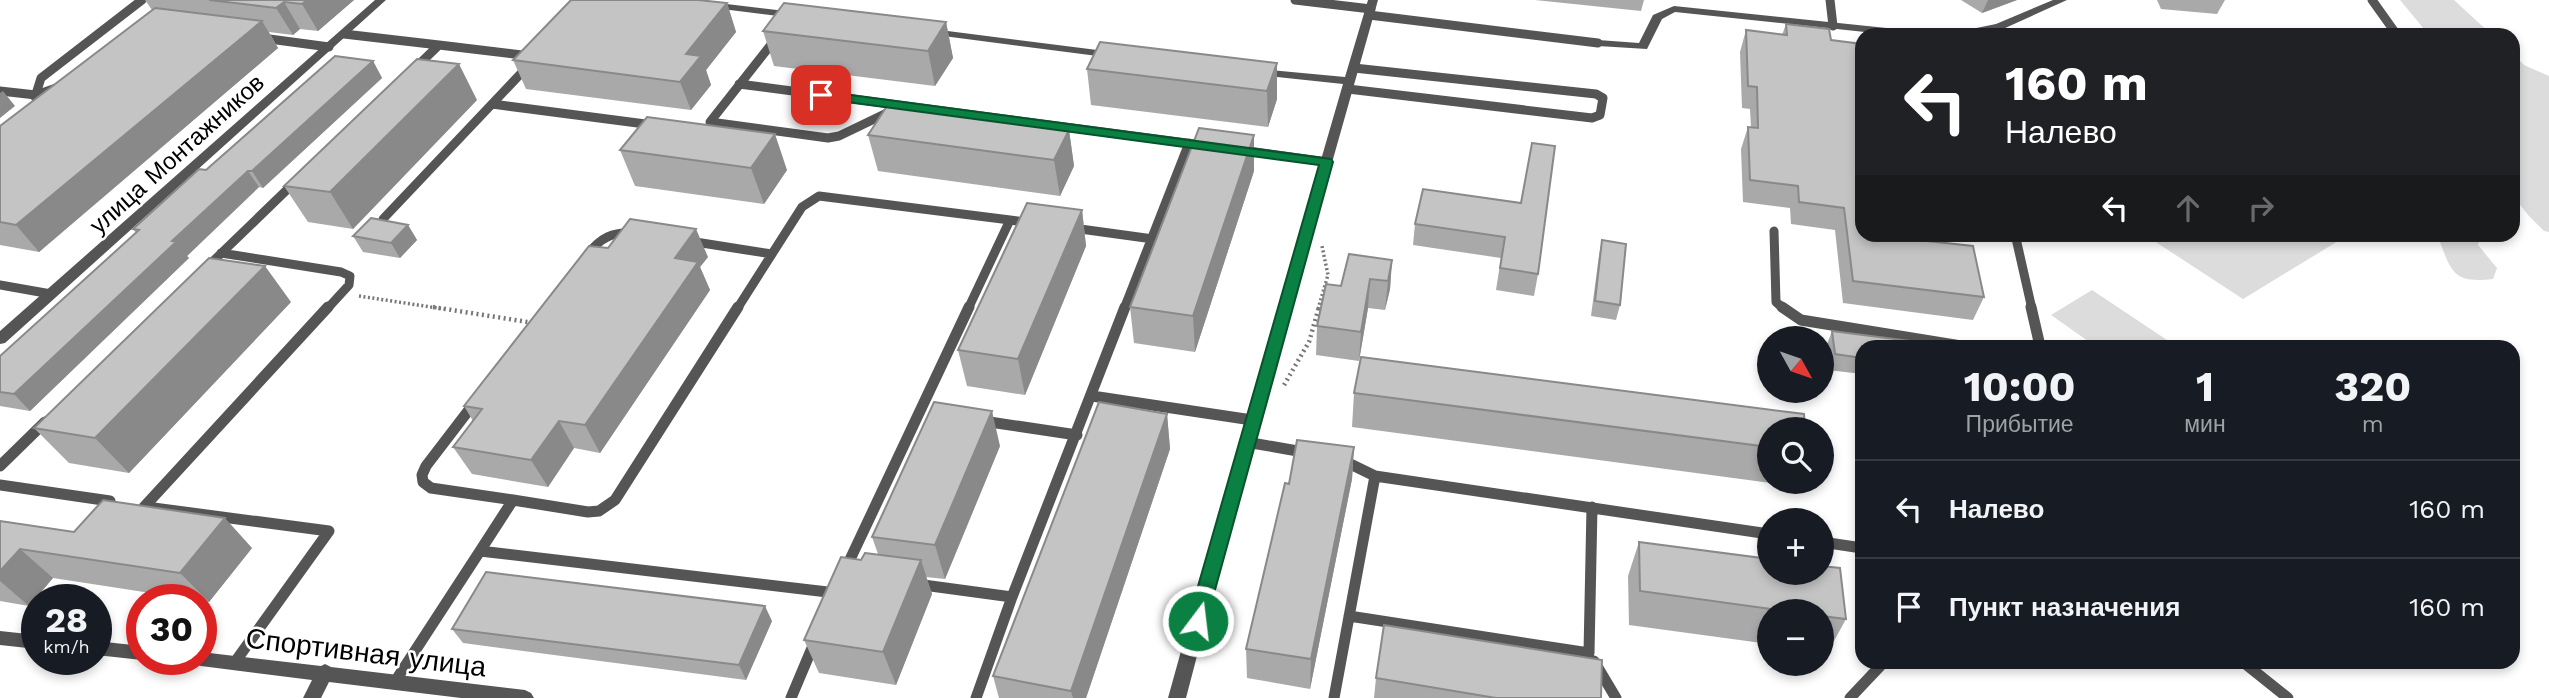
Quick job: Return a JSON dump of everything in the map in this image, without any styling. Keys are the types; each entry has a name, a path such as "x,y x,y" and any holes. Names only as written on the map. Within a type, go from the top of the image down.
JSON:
{"street":[{"name":"улица Монтажников","path":"0,339 381,0"},
{"path":"1994,28 2062,0"},
{"path":"698,3 807,17"},
{"path":"1177,698 1252,420 1371,8"},
{"path":"1598,43 1643,47 1657,18 1674,9 1855,28"},
{"path":"919,31 1124,56"},
{"path":"1244,71 1351,79"},
{"path":"0,638 21,640"},
{"name":"Спортивная улица","path":"217,661 396,680 525,698"},
{"path":"312,698 325,672"}],"lane":[{"path":"34,106 41,78 142,0"},
{"path":"1295,0 1371,8 1598,43"},
{"path":"1830,0 1833,26"},
{"path":"2372,0 2392,28"},
{"path":"710,122 793,15"},
{"path":"344,34 536,57 383,219"},
{"path":"251,37 329,47"},
{"path":"409,74 439,45"},
{"path":"1351,79 1595,94 1603,98 1604,103 1600,115 1592,118 1351,79"},
{"path":"0,91 36,95 69,83"},
{"path":"739,84 1203,145"},
{"path":"492,104 657,126 670,125"},
{"path":"697,123 710,122 828,138 839,136 903,106"},
{"path":"976,698 1012,597 1189,143"},
{"path":"1230,149 1326,162"},
{"path":"201,273 300,178"},
{"path":"484,389 426,466 422,475 423,482 431,488 588,512 599,511 615,500 802,206 819,196 1049,225"},
{"path":"480,551 833,598 850,575 918,411 1010,220"},
{"path":"1062,227 1153,239"},
{"path":"1774,231 1776,302 1789,314 1801,320 1924,340"},
{"path":"582,262 606,235 626,232 653,236"},
{"path":"679,240 772,254"},
{"path":"2017,242 2039,340"},
{"path":"221,253 341,272 350,276 349,285 341,294 144,507 329,531 235,663"},
{"path":"0,285 51,294"},
{"path":"1092,396 1252,420"},
{"path":"918,411 931,413"},
{"path":"0,466 50,418"},
{"path":"971,419 1077,435"},
{"path":"1246,442 1348,461 1375,476 1757,532"},
{"path":"1334,698 1375,476"},
{"path":"0,485 110,501"},
{"path":"396,680 513,500"},
{"path":"1592,508 1589,653 1615,698"},
{"path":"1834,544 1855,547"},
{"path":"909,583 1012,597"},
{"path":"1349,616 1589,653"},
{"path":"791,698 821,628"},
{"path":"1850,698 1877,669"},
{"path":"2252,669 2288,698"}],"path":[{"path":"1283,388 1309,342 1328,275 1322,244"},
{"path":"341,294 535,323"}],"shaded area":[{"path":"2400,0 2454,0 2484,28 2423,28"},
{"path":"2520,61 2549,76 2549,232 2544,231 2520,205"},
{"path":"2156,242 2337,242 2243,299"},
{"path":"2440,242 2479,242 2478,245 2497,268 2493,279 2471,280 2457,274 2448,262"},
{"path":"2092,290 2167,340 2086,340 2051,315"}],"building":[{"path":"209,0 307,0 302,4 284,2 276,8"},
{"path":"571,0 698,0 727,3 686,54 701,56 680,82 513,60"},
{"path":"784,3 946,22 928,51 763,31"},
{"path":"155,8 262,21 16,225 0,222 0,126"},
{"path":"1786,24 1829,29 1831,40 1855,43 1855,242 1936,242 1973,246 1984,297 1853,281 1844,208 1799,202 1798,186 1750,180 1748,127 1758,128 1757,87 1748,86 1746,30 1787,35"},
{"path":"1100,42 1277,63 1267,91 1087,69"},
{"path":"335,56 373,61 172,241 176,242 14,394 0,392 0,356 139,230 133,229 199,169 206,170"},
{"path":"417,59 459,64 330,192 284,186"},
{"path":"887,106 1069,130 1054,160 868,135"},
{"path":"647,117 775,134 751,168 620,150"},
{"path":"1199,128 1254,135 1193,316 1130,307"},
{"path":"1532,143 1555,146 1538,274 1500,268 1505,237 1415,224 1423,189 1521,203"},
{"path":"1027,203 1082,210 1018,359 958,350"},
{"path":"371,218 408,225 391,243 353,236"},
{"path":"630,219 696,229 675,258 698,262 585,425 559,421 531,460 453,447 482,409 464,406 589,246 608,248"},
{"path":"1602,240 1626,244 1620,305 1595,301"},
{"path":"1349,254 1392,260 1388,281 1370,279 1361,332 1317,326 1326,284 1341,286"},
{"path":"209,258 265,266 95,438 34,428"},
{"path":"1834,331 1902,340 1855,340 1855,357 1835,354"},
{"path":"1361,357 1804,414 1804,417 1757,417 1757,445 1354,393"},
{"path":"934,402 992,411 935,545 872,537"},
{"path":"1099,402 1167,414 1071,691 993,676"},
{"path":"1297,440 1354,447 1311,659 1246,649 1285,483 1289,484"},
{"path":"103,500 225,518 180,573 20,549 0,571 0,521 74,532"},
{"path":"1639,542 1757,557 1757,585 1834,585 1834,567 1840,568 1846,619 1834,618 1834,599 1757,599 1757,607 1640,591"},
{"path":"865,553 921,560 883,652 804,640 841,557 861,560"},
{"path":"486,572 765,606 739,665 452,629"},
{"path":"1384,625 1602,660 1601,698 1496,698 1376,678"}],"route":[{"path":"821,95 1326,162 1198,621"}]}
